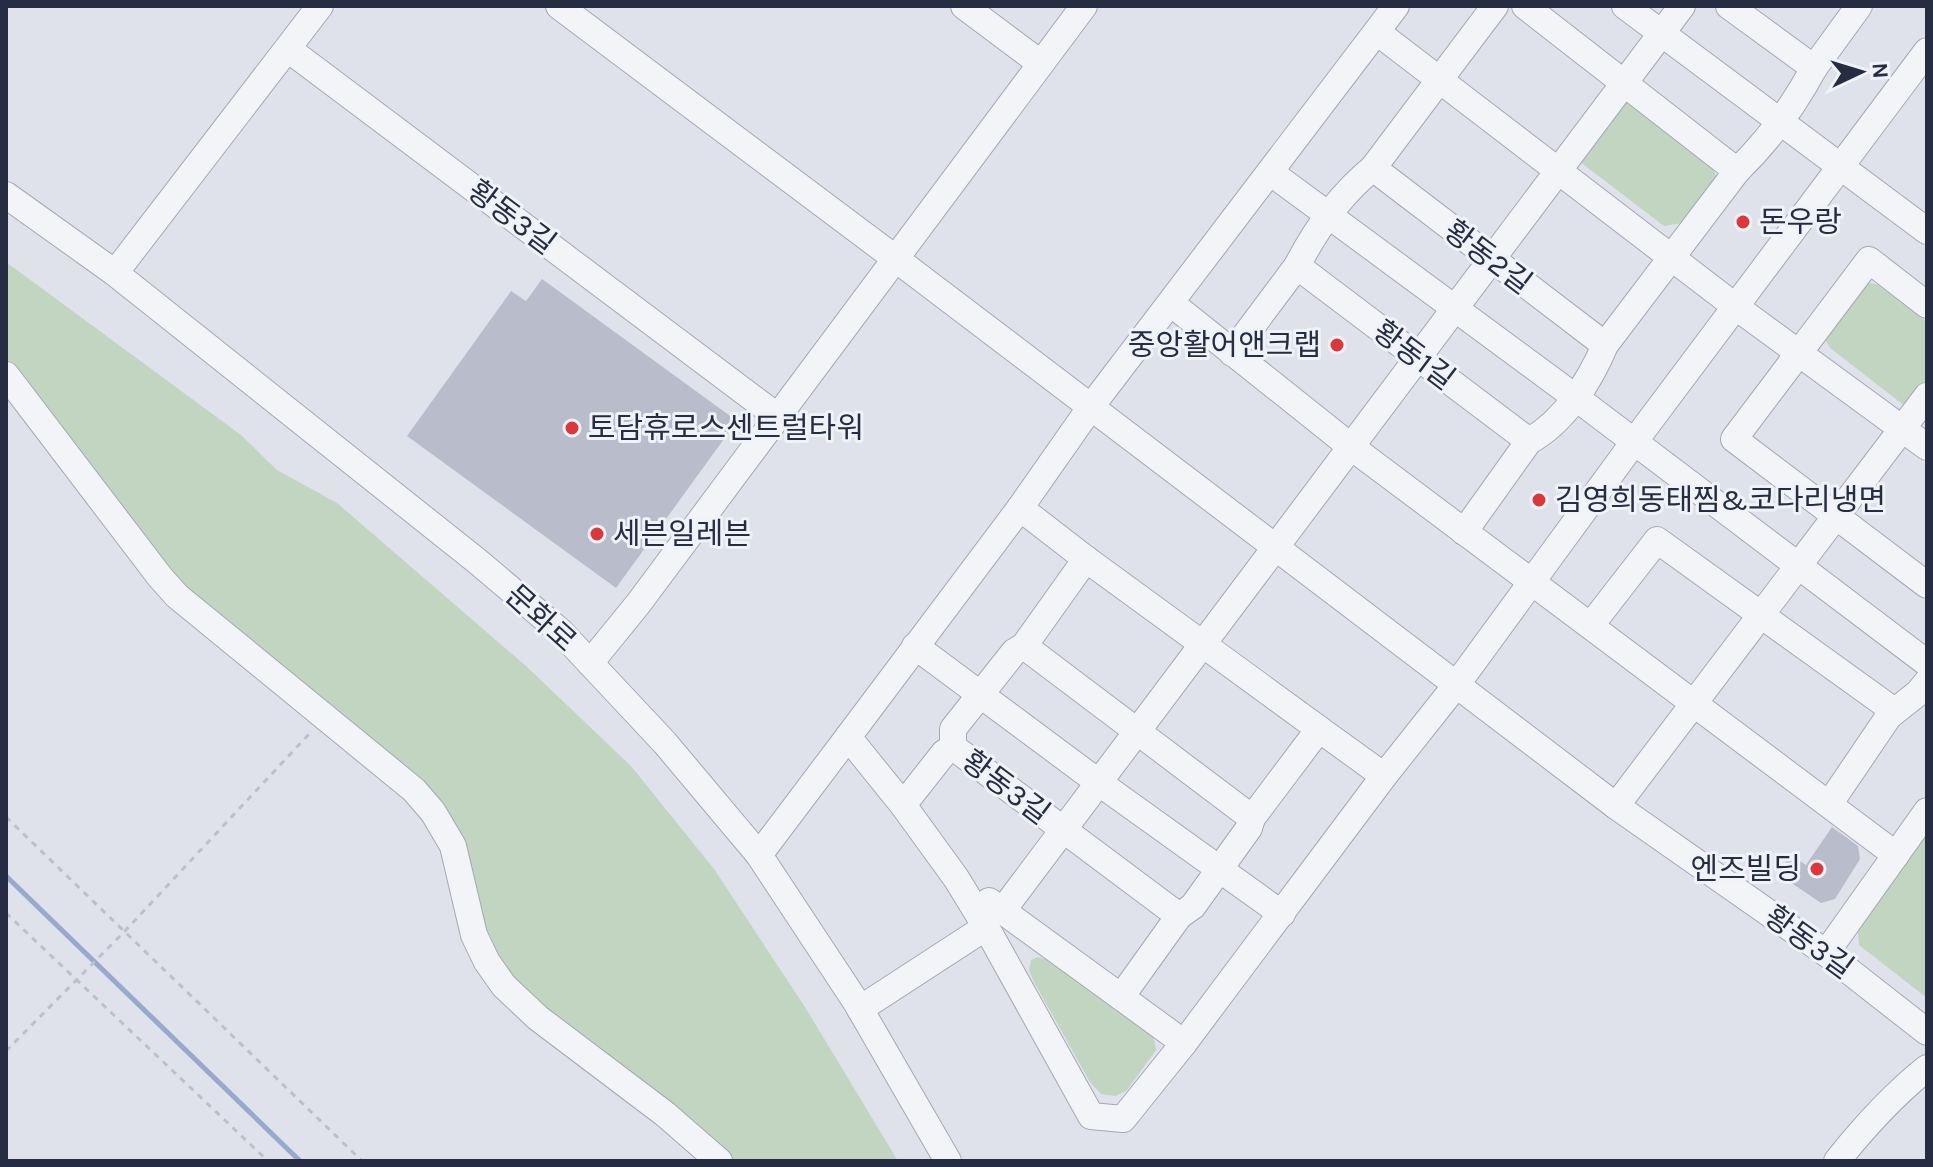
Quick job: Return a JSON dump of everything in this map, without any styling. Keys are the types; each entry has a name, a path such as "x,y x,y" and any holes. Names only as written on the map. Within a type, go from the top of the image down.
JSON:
{"street":[{"path":"115,273 320,6"},
{"name":"황동3길","path":"559,6 1616,806 1826,953 1927,1032"},
{"path":"964,6 1040,63"},
{"path":"590,663 638,604 1084,6"},
{"path":"759,855 1020,508 1090,408 1396,6"},
{"path":"1232,353 1297,266 1329,215 1351,186 1373,168 1495,6"},
{"path":"1525,6 1737,171"},
{"path":"1625,6 1927,231"},
{"path":"860,1009 994,918 1064,831 1682,6"},
{"path":"1729,6 1814,68"},
{"path":"1464,532 1529,441 1548,431 1575,397 1597,365 1605,345 1737,171 1761,148 1859,6"},
{"path":"1377,32 1671,258 1927,447"},
{"name":"황동3길","path":"288,49 778,417"},
{"path":"994,918 1009,970 1091,1116 1123,1119 1457,684 1927,51"},
{"name":"황동2길","path":"1373,168 1605,345"},
{"path":"1270,172 1927,663"},
{"name":"문화로","path":"6,195 115,273 477,561 561,632 665,743 759,855 860,1009 948,1161"},
{"path":"1927,305 1869,260 1734,439 1927,585"},
{"name":"황동1길","path":"1297,266 1529,441"},
{"path":"1172,304 1350,446 1896,855"},
{"path":"6,375 177,596 322,712 414,790 433,812 453,846 474,935 487,962 504,986 538,1018 665,1114 719,1161"},
{"path":"1616,806 1927,396"},
{"path":"1020,508 1384,776"},
{"path":"1591,625 1657,540 1886,705 1889,716"},
{"path":"953,747 953,729 1014,652 1024,646 1086,559"},
{"path":"915,646 1282,914"},
{"path":"1024,646 1252,818"},
{"path":"1830,803 1889,716 1927,682"},
{"path":"1121,997 1179,916 1193,906 1249,828 1252,818 1319,729"},
{"path":"848,737 956,878 994,918 1044,940 1184,1043"},
{"name":"황동3길","path":"903,805 944,753 953,747 1179,916"},
{"path":"1826,953 1927,811"},
{"path":"1009,970 1027,947 1044,940"},
{"path":"1837,1161 1892,1098 1927,1068"}],"path":[{"path":"6,1051 125,931 308,737 322,712"},
{"path":"6,817 362,1161"},
{"path":"6,913 268,1161"}],"green space":[{"path":"1608,87 1713,168 1716,177 1681,223 1664,226 1562,148"},
{"path":"6,262 241,435 277,470 337,503 526,666 631,766 714,869 805,1007 898,1161 728,1161 529,996 495,960 476,912 460,835 183,595 6,360"},
{"path":"1866,282 1878,285 1927,322 1927,423 1830,348 1824,337"},
{"path":"1927,827 1927,998 1859,945 1857,922"},
{"path":"1038,957 1049,960 1153,1035 1156,1050 1127,1090 1116,1096 1101,1094 1090,1082 1029,970 1031,960"}],"building":[{"name":"토담휴로스센트럴타워","path":"542,279 737,421 616,588 407,436 511,291 526,301"},
{"name":"엔즈빌딩","path":"1832,827 1858,846 1860,859 1835,899 1821,903 1778,874 1791,855 1806,865"}],"waterway":[{"path":"6,876 300,1161"}],"place":[{"name":"돈우랑","path":"1743,222"},
{"name":"중앙활어앤크랩","path":"1337,345"},
{"name":"토담휴로스센트럴타워","path":"572,428"},
{"name":"김영희동태찜&코다리냉면","path":"1539,500"},
{"name":"세븐일레븐","path":"597,534"},
{"name":"엔즈빌딩","path":"1817,869"}]}
